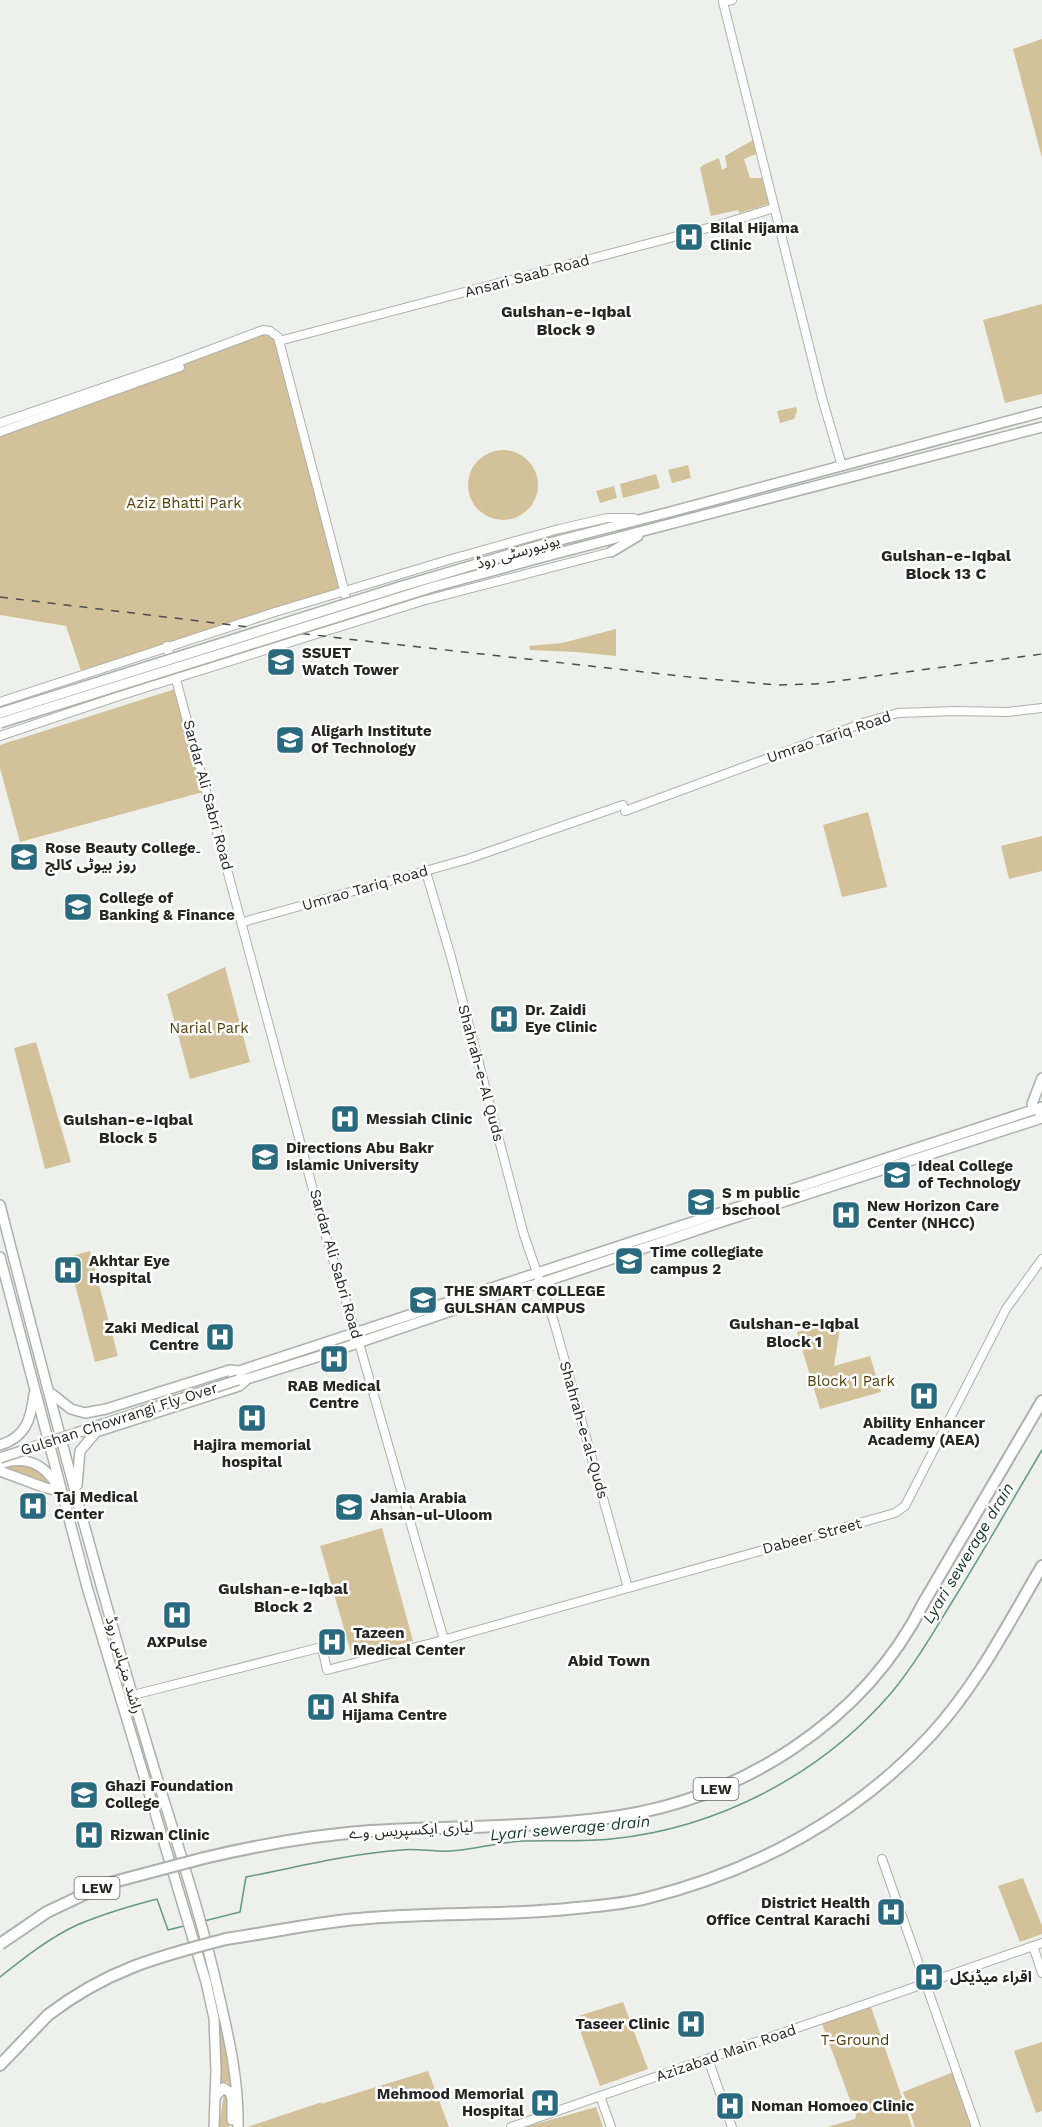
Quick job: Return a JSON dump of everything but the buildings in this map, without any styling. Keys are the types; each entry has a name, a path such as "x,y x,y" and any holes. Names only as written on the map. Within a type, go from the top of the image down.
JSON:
{"highway":[{"name":"لیاری ایکسپریس وے","path":"0,1944 47,1912 106,1884 211,1856 275,1843 344,1833 571,1821 621,1816 701,1795 761,1768 789,1752 829,1721 860,1693 888,1662 1042,1401"},
{"path":"0,2065 48,2015 90,1986 114,1973 167,1954 226,1939 368,1918 574,1908 646,1899 714,1878 778,1851 846,1811 897,1769 932,1733 974,1681 1042,1566"}],"main road":[{"name":"یونیورسٹی روڈ","path":"0,713 541,545 1042,412"},
{"name":"یونیورسٹی روڈ","path":"0,723 433,587 1042,427"},
{"path":"611,552 651,529"},
{"path":"1039,1111 1032,1102 1042,1078"},
{"path":"237,1375 541,1283 1029,1122 1039,1111 1042,1098"},
{"path":"77,1498 80,1451 96,1432 239,1386 250,1378 536,1273 1039,1111"},
{"name":"راشد منہاس روڈ","path":"0,1205 77,1498 146,1741 182,1854 209,1950 233,2061 239,2100 238,2127"},
{"name":"راشد منہاس روڈ","path":"0,1257 87,1587 170,1857 214,2018 214,2127"},
{"path":"50,1392 71,1409 85,1413 106,1409 230,1370 237,1375 250,1378"},
{"name":"Gulshan Chowrangi Fly Over","path":"0,1452 237,1375"},
{"name":"Gulshan Chowrangi Fly Over","path":"0,1458 143,1410 237,1375"},
{"path":"0,1445 17,1437 27,1426 35,1386"},
{"path":"0,1464 12,1460 36,1463 47,1470 62,1492"},
{"path":"0,1471 62,1492"},
{"path":"87,1587 96,1598 100,1597 102,1586"},
{"path":"100,1624 100,1619 104,1616 113,1623"},
{"path":"215,2097 223,2088 230,2092 232,2127"}],"street":[{"path":"732,0 723,3 820,389 842,466"},
{"name":"Ansari Saab Road","path":"279,341 719,225 774,208"},
{"path":"0,423 263,330 270,331 278,337 343,591 354,622"},
{"path":"0,432 263,335 266,331"},
{"path":"0,702 343,591 559,529 608,518 645,519"},
{"path":"0,736 422,601 611,552"},
{"name":"Sardar Ali Sabri Road","path":"168,646 323,1227 444,1640"},
{"name":"Umrao Tariq Road","path":"243,922 468,859 624,808 898,713 1007,712 1042,708"},
{"name":"Shahrah-e-Al Quds","path":"426,872 536,1273"},
{"name":"Dabeer Street","path":"133,1695 322,1647 327,1670 444,1640 901,1510 1006,1309 1042,1259"},
{"name":"Shahrah-e-al-Quds","path":"536,1273 554,1322 628,1588"},
{"path":"882,1859 976,2127"},
{"name":"Azizabad Main Road","path":"511,2127 1042,1943"},
{"path":"1033,1946 1042,1973"},
{"path":"708,2059 732,2127"},
{"path":"600,2096 611,2127"}],"green space":[{"path":"1042,39 1042,158 1013,49"},
{"path":"753,140 756,154 744,159 750,178 762,178 769,204 739,213 738,210 711,216 700,168 719,158 722,170 727,167 725,156"},
{"path":"1042,304 1042,394 1005,403 983,320"},
{"name":"Aziz Bhatti Park","path":"263,330 279,341 344,591 82,674 66,626 0,615 0,435"},
{"path":"796,407 794,419 780,423 777,411"},
{"path":"510,450 523,456 532,465 536,471 538,485 536,499 528,510 517,518 496,520 478,510 470,499 468,478 478,460 489,452"},
{"path":"688,465 691,478 672,483 668,470"},
{"path":"656,474 660,488 623,498 620,484"},
{"path":"614,486 617,498 600,503 596,491"},
{"path":"616,629 616,656 530,650 529,646 562,643"},
{"path":"175,689 203,792 20,842 0,768 0,745"},
{"path":"868,812 887,887 842,897 823,825"},
{"path":"1042,836 1042,871 1009,879 1001,846"},
{"name":"Narial Park","path":"225,967 250,1062 190,1079 167,994"},
{"path":"36,1042 71,1162 45,1169 14,1048"},
{"path":"90,1251 118,1356 95,1362 68,1257"},
{"name":"Block 1 Park","path":"841,1321 834,1366 870,1356 881,1392 820,1409 797,1332"},
{"path":"13,1464 30,1466 39,1470 47,1484 4,1469"},
{"path":"382,1528 413,1641 352,1656 320,1546"},
{"path":"1023,1878 1042,1926 1042,1934 1020,1942 998,1886"},
{"path":"623,2002 648,2069 600,2086 575,2017"},
{"path":"218,2004 234,2090 227,2082 218,2087 221,2047 216,2005"},
{"name":"T-Ground","path":"871,2007 912,2127 827,2127 855,2119 856,2116 822,2024"},
{"path":"1042,2042 1042,2111 1036,2113 1014,2051"},
{"path":"428,2071 449,2127 247,2127 322,2102 321,2104"},
{"path":"956,2071 976,2127 915,2127 903,2092"},
{"path":"224,2093 229,2096 229,2127 219,2127"},
{"path":"596,2107 603,2127 525,2127"}],"waterway":[{"name":"Lyari sewerage drain","path":"204,1921 240,1912 246,1877 381,1852 450,1851 514,1842 600,1840 651,1833 691,1823 766,1792 801,1772 834,1748 892,1692 931,1637 1042,1450"},
{"name":"Lyari sewerage drain","path":"0,1977 67,1930 137,1904 157,1899 168,1930 184,1926"}],"railway":[{"path":"0,597 356,640 777,685 815,684 1042,654"}],"place":[{"name":"Bilal Hijama Clinic","path":"689,237"},
{"name":"SSUET Watch Tower","path":"281,662"},
{"name":"Aligarh Institute Of Technology","path":"290,740"},
{"name":"Rose Beauty College۔ روز بیوٹی کالج","path":"24,857"},
{"name":"College of Banking & Finance","path":"78,907"},
{"name":"Dr. Zaidi Eye Clinic","path":"504,1019"},
{"name":"Messiah Clinic","path":"345,1119"},
{"name":"Directions Abu Bakr Islamic University","path":"265,1157"},
{"name":"Ideal College of Technology","path":"897,1175"},
{"name":"S m public bschool","path":"701,1202"},
{"name":"New Horizon Care Center (NHCC)","path":"846,1215"},
{"name":"Time collegiate campus 2","path":"629,1261"},
{"name":"Akhtar Eye Hospital","path":"68,1270"},
{"name":"THE SMART COLLEGE GULSHAN CAMPUS","path":"423,1300"},
{"name":"Zaki Medical Centre","path":"220,1337"},
{"name":"RAB Medical Centre","path":"334,1359"},
{"name":"Ability Enhancer Academy (AEA)","path":"924,1396"},
{"name":"Hajira memorial hospital","path":"252,1418"},
{"name":"Taj Medical Center","path":"33,1506"},
{"name":"Jamia Arabia Ahsan-ul-Uloom","path":"349,1507"},
{"name":"AXPulse","path":"177,1615"},
{"name":"Tazeen Medical Center","path":"332,1642"},
{"name":"Al Shifa Hijama Centre","path":"321,1707"},
{"name":"Ghazi Foundation College","path":"84,1795"},
{"name":"Rizwan Clinic","path":"89,1835"},
{"name":"District Health Office Central Karachi","path":"891,1912"},
{"name":"اقراء میڈیکل","path":"929,1977"},
{"name":"Taseer Clinic","path":"691,2024"},
{"name":"Mehmood Memorial Hospital","path":"545,2103"},
{"name":"Noman Homoeo Clinic","path":"730,2106"}],"district":[{"name":"Gulshan-e-Iqbal Block 9","path":"566,320"},
{"name":"Gulshan-e-Iqbal Block 13 C","path":"946,564"},
{"name":"Gulshan-e-Iqbal Block 5","path":"128,1128"},
{"name":"Gulshan-e-Iqbal Block 1","path":"794,1332"},
{"name":"Gulshan-e-Iqbal Block 2","path":"283,1597"},
{"name":"Abid Town","path":"609,1660"}]}
